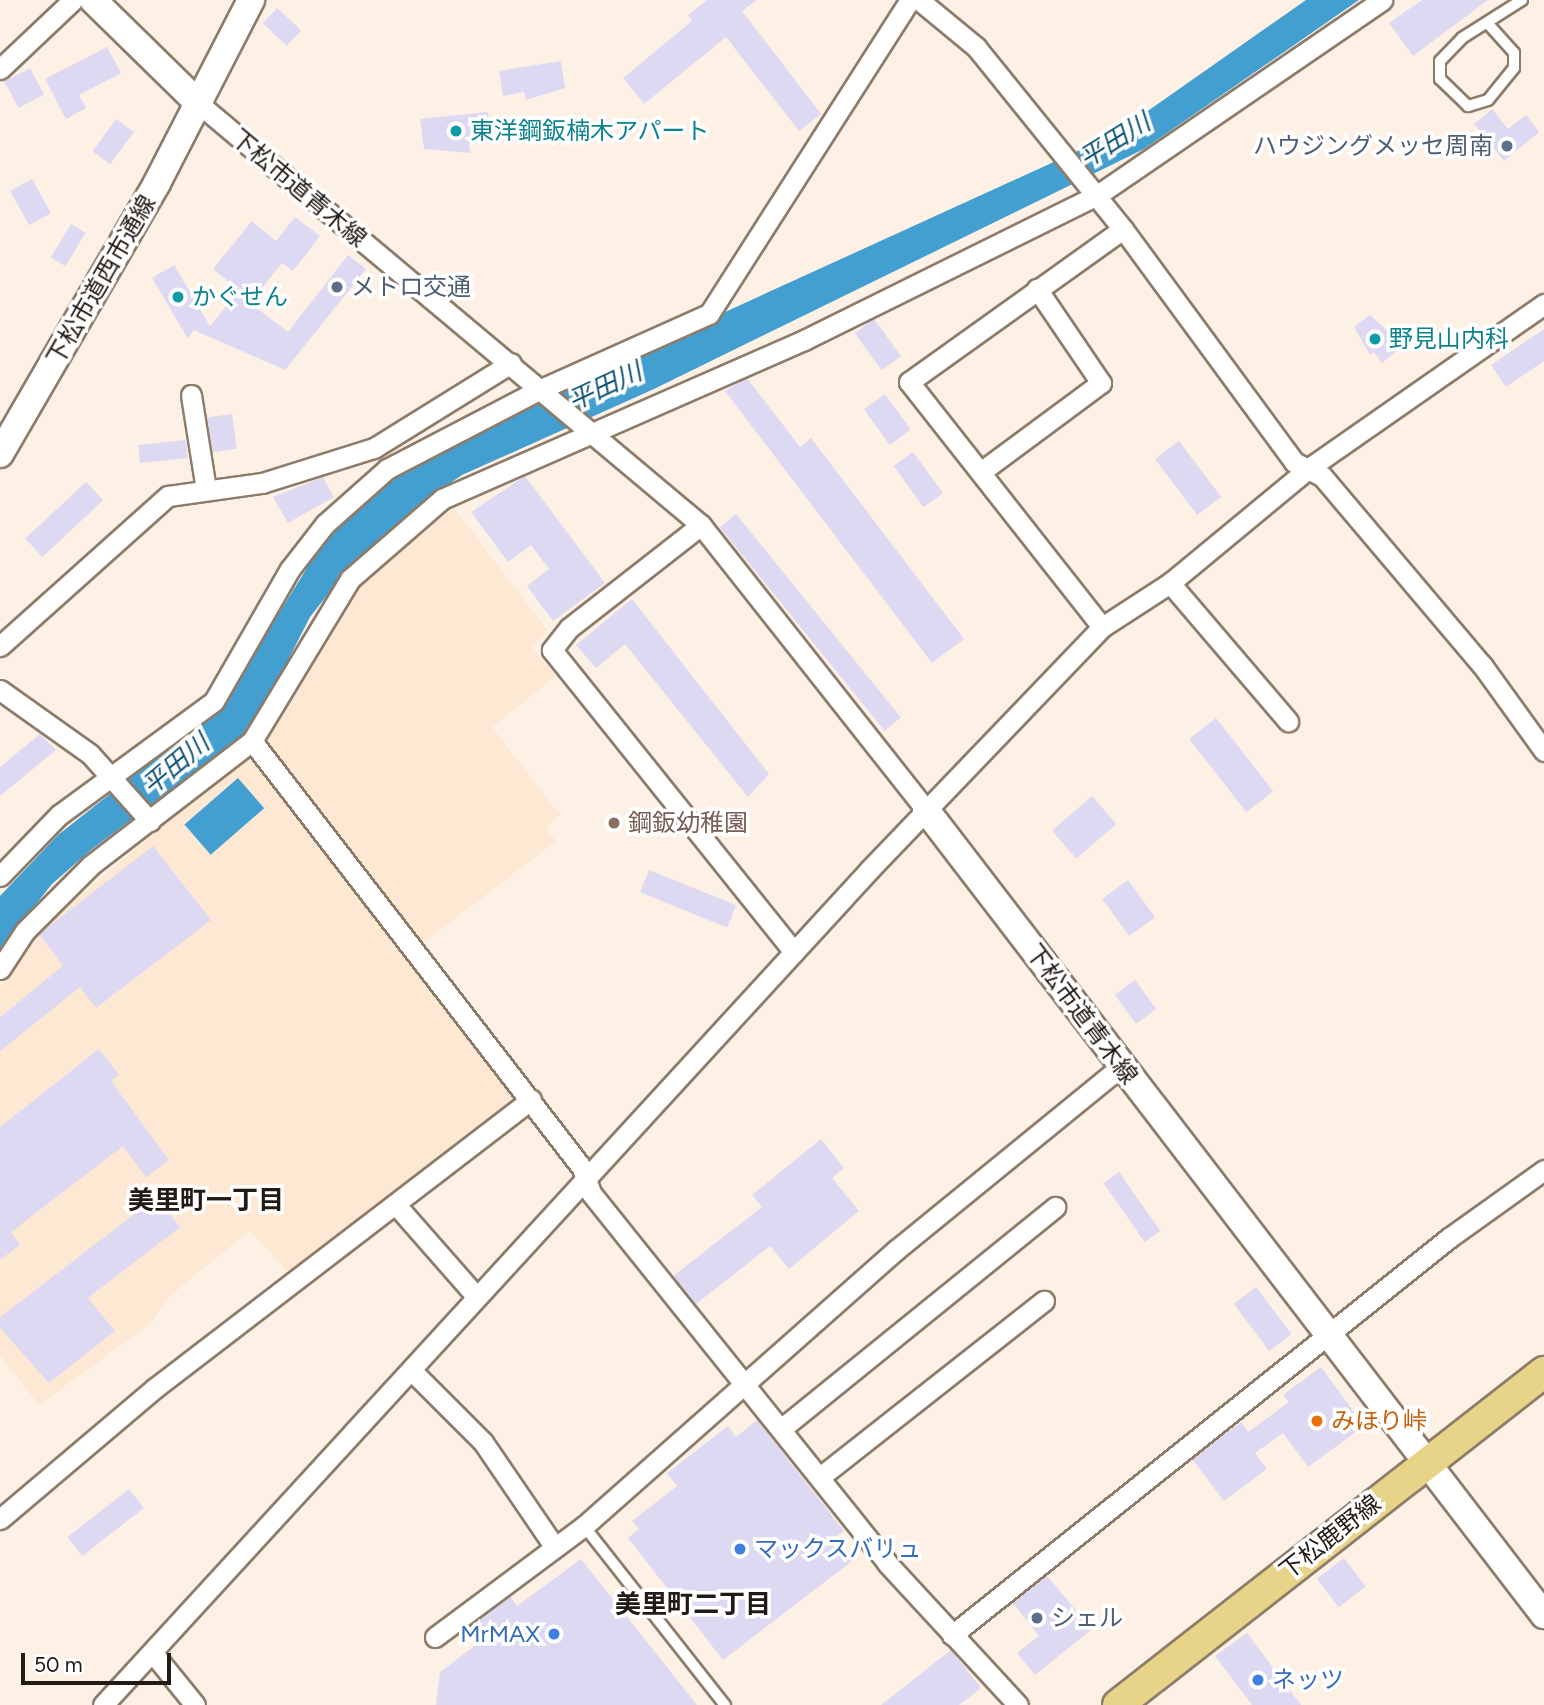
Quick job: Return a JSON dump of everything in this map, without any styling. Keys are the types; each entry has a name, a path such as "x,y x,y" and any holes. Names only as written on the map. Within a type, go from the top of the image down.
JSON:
{"main road":[{"name":"下松鹿野線","path":"1118,1705 1426,1461 1544,1372"}],"street":[{"path":"0,69 73,0"},
{"name":"下松市道青木線","path":"93,0 198,103 701,525 926,810 1544,1615"},
{"name":"下松市道西市通線","path":"0,454 198,103 251,0"},
{"path":"0,876 59,815 117,780 214,701 290,569 325,524 387,469 544,391 709,314 910,0"},
{"path":"919,0 976,47 1123,229 1294,462 1309,468 1482,665 1544,751"},
{"path":"0,969 25,931 91,865 147,818 252,741 350,579 378,549 474,482 593,432 1093,193 1382,0"},
{"path":"1102,627 982,471 909,382 1123,229"},
{"path":"982,471 1101,383 1037,289"},
{"path":"103,1705 585,1183 794,952 1102,627 1170,583 1309,468 1544,304"},
{"path":"0,646 155,503 206,490 270,481 374,448 511,363"},
{"path":"191,395 206,490"},
{"path":"701,525 569,628 552,650 794,952"},
{"path":"1170,583 1288,721"},
{"path":"0,690 117,780 147,818"},
{"path":"252,741 582,1168 585,1183 820,1477 952,1635 1018,1705"},
{"path":"435,1637 584,1526 748,1386 896,1250 1122,1066"},
{"path":"0,1519 155,1388 397,1206 531,1101"},
{"path":"952,1635 1328,1336 1544,1170"},
{"path":"397,1206 477,1297"},
{"path":"781,1429 1055,1207"},
{"path":"820,1477 1044,1301"},
{"path":"411,1370 483,1442 554,1546"},
{"path":"152,1652 195,1705"}],"lane":[{"path":"1490,26 1514,53 1514,68 1488,100 1468,106 1440,79 1440,61 1462,38 1490,26 1522,0"},
{"path":"584,1526 724,1705"}],"shaded area":[{"path":"454,508 548,631 531,646 556,676 492,727 560,815 545,828 556,841 407,955 514,1099 294,1279 250,1230 171,1295 152,1322 39,1405 0,1355 0,987 32,937 268,736 358,584"}],"water":[{"name":"平田川","path":"1306,0 1359,0 1144,149 654,389 462,475 421,503 354,561 310,617 265,705 239,739 92,849 52,884 0,949 0,896 58,835 220,707 329,533 394,474 451,437 1115,134"},
{"path":"238,778 264,808 211,855 184,825"}],"building":[{"path":"707,0 757,0 742,11 821,114 799,131 726,37 644,104 623,78 692,21 688,15"},
{"path":"1422,0 1488,0 1413,56 1389,23"},
{"path":"277,8 301,31 287,46 263,23"},
{"path":"107,47 121,73 79,95 86,108 66,119 45,79"},
{"path":"561,61 565,88 526,100 524,92 503,96 499,71"},
{"path":"30,68 44,94 18,108 4,82"},
{"name":"ハウジングメッセ周南","path":"1492,109 1508,129 1526,115 1539,132 1504,161 1474,124"},
{"name":"東洋鋼鈑楠木アパート","path":"488,112 491,142 469,144 470,153 424,149 420,119"},
{"path":"116,119 134,132 110,164 92,151"},
{"path":"32,179 51,213 29,225 10,191"},
{"name":"メトロ交通","path":"295,217 320,236 293,271 282,263 250,303 288,332 348,255 366,269 285,370 194,330 188,339 152,278 174,265 210,326 239,290 213,269 252,221 276,241"},
{"path":"71,224 86,233 65,266 51,257"},
{"name":"野見山内科","path":"1370,315 1393,336 1388,340 1397,351 1382,363 1374,352 1370,355 1354,327"},
{"path":"874,319 901,356 882,370 855,333"},
{"path":"1544,329 1544,361 1506,387 1491,365"},
{"path":"747,378 800,447 811,438 964,639 932,663 725,391"},
{"path":"885,394 911,430 890,445 864,409"},
{"path":"232,414 237,449 212,452 207,417"},
{"path":"186,440 188,458 140,463 138,445"},
{"path":"1179,441 1221,497 1197,515 1155,459"},
{"path":"913,452 943,493 924,507 894,466"},
{"path":"525,476 605,583 553,621 527,586 549,569 531,545 508,562 471,512"},
{"path":"323,477 334,497 288,523 273,497"},
{"path":"86,482 103,500 42,557 25,539"},
{"path":"736,514 901,718 885,731 720,527"},
{"path":"632,599 769,774 748,797 625,644 596,668 576,645"},
{"path":"1216,718 1273,791 1246,812 1189,739"},
{"path":"40,734 56,750 0,796 0,767"},
{"path":"1092,796 1116,824 1076,859 1052,831"},
{"path":"153,846 211,920 96,1008 80,987 0,1051 0,1017 63,966 39,934"},
{"path":"649,870 736,905 727,927 640,892"},
{"path":"1128,880 1155,917 1129,936 1102,899"},
{"path":"1135,980 1156,1009 1136,1024 1115,995"},
{"path":"99,1049 119,1075 111,1081 169,1160 146,1177 123,1146 11,1232 20,1245 0,1260 0,1127"},
{"path":"821,1139 844,1168 832,1178 859,1211 789,1269 770,1246 696,1304 673,1276 762,1207 752,1195"},
{"path":"1119,1172 1160,1231 1145,1242 1103,1183"},
{"path":"157,1197 180,1227 88,1298 115,1331 49,1383 0,1328 0,1317"},
{"path":"1256,1287 1292,1334 1269,1351 1234,1304"},
{"path":"1321,1367 1364,1426 1308,1467 1283,1433 1255,1453 1267,1469 1224,1501 1192,1459 1241,1422 1248,1432 1289,1402 1283,1395"},
{"name":"マックスバリュ","path":"757,1420 844,1531 834,1538 852,1561 723,1660 628,1538 639,1529 632,1521 677,1486 667,1473 728,1426 736,1437"},
{"path":"129,1489 144,1508 82,1556 68,1537"},
{"path":"1344,1558 1366,1587 1339,1607 1317,1578"},
{"name":"MrMAX","path":"581,1559 697,1705 436,1705 440,1672 476,1645 465,1630 510,1596 517,1606"},
{"name":"シェル","path":"1047,1576 1092,1629 1035,1675 1017,1653 1039,1636 1013,1603"},
{"name":"ネッツ","path":"1247,1633 1301,1705 1252,1705 1215,1656"},
{"path":"951,1650 981,1688 959,1705 881,1705"}],"place":[{"name":"東洋鋼鈑楠木アパート","path":"456,131"},
{"name":"ハウジングメッセ周南","path":"1507,146"},
{"name":"メトロ交通","path":"337,287"},
{"name":"かぐせん","path":"178,297"},
{"name":"野見山内科","path":"1375,339"},
{"name":"鋼鈑幼稚園","path":"614,823"},
{"name":"みほり峠","path":"1317,1421"},
{"name":"マックスバリュ","path":"740,1549"},
{"name":"シェル","path":"1037,1618"},
{"name":"MrMAX","path":"554,1634"},
{"name":"ネッツ","path":"1258,1680"}],"district":[{"name":"美里町一丁目","path":"206,1201"},
{"name":"美里町二丁目","path":"693,1605"}]}
